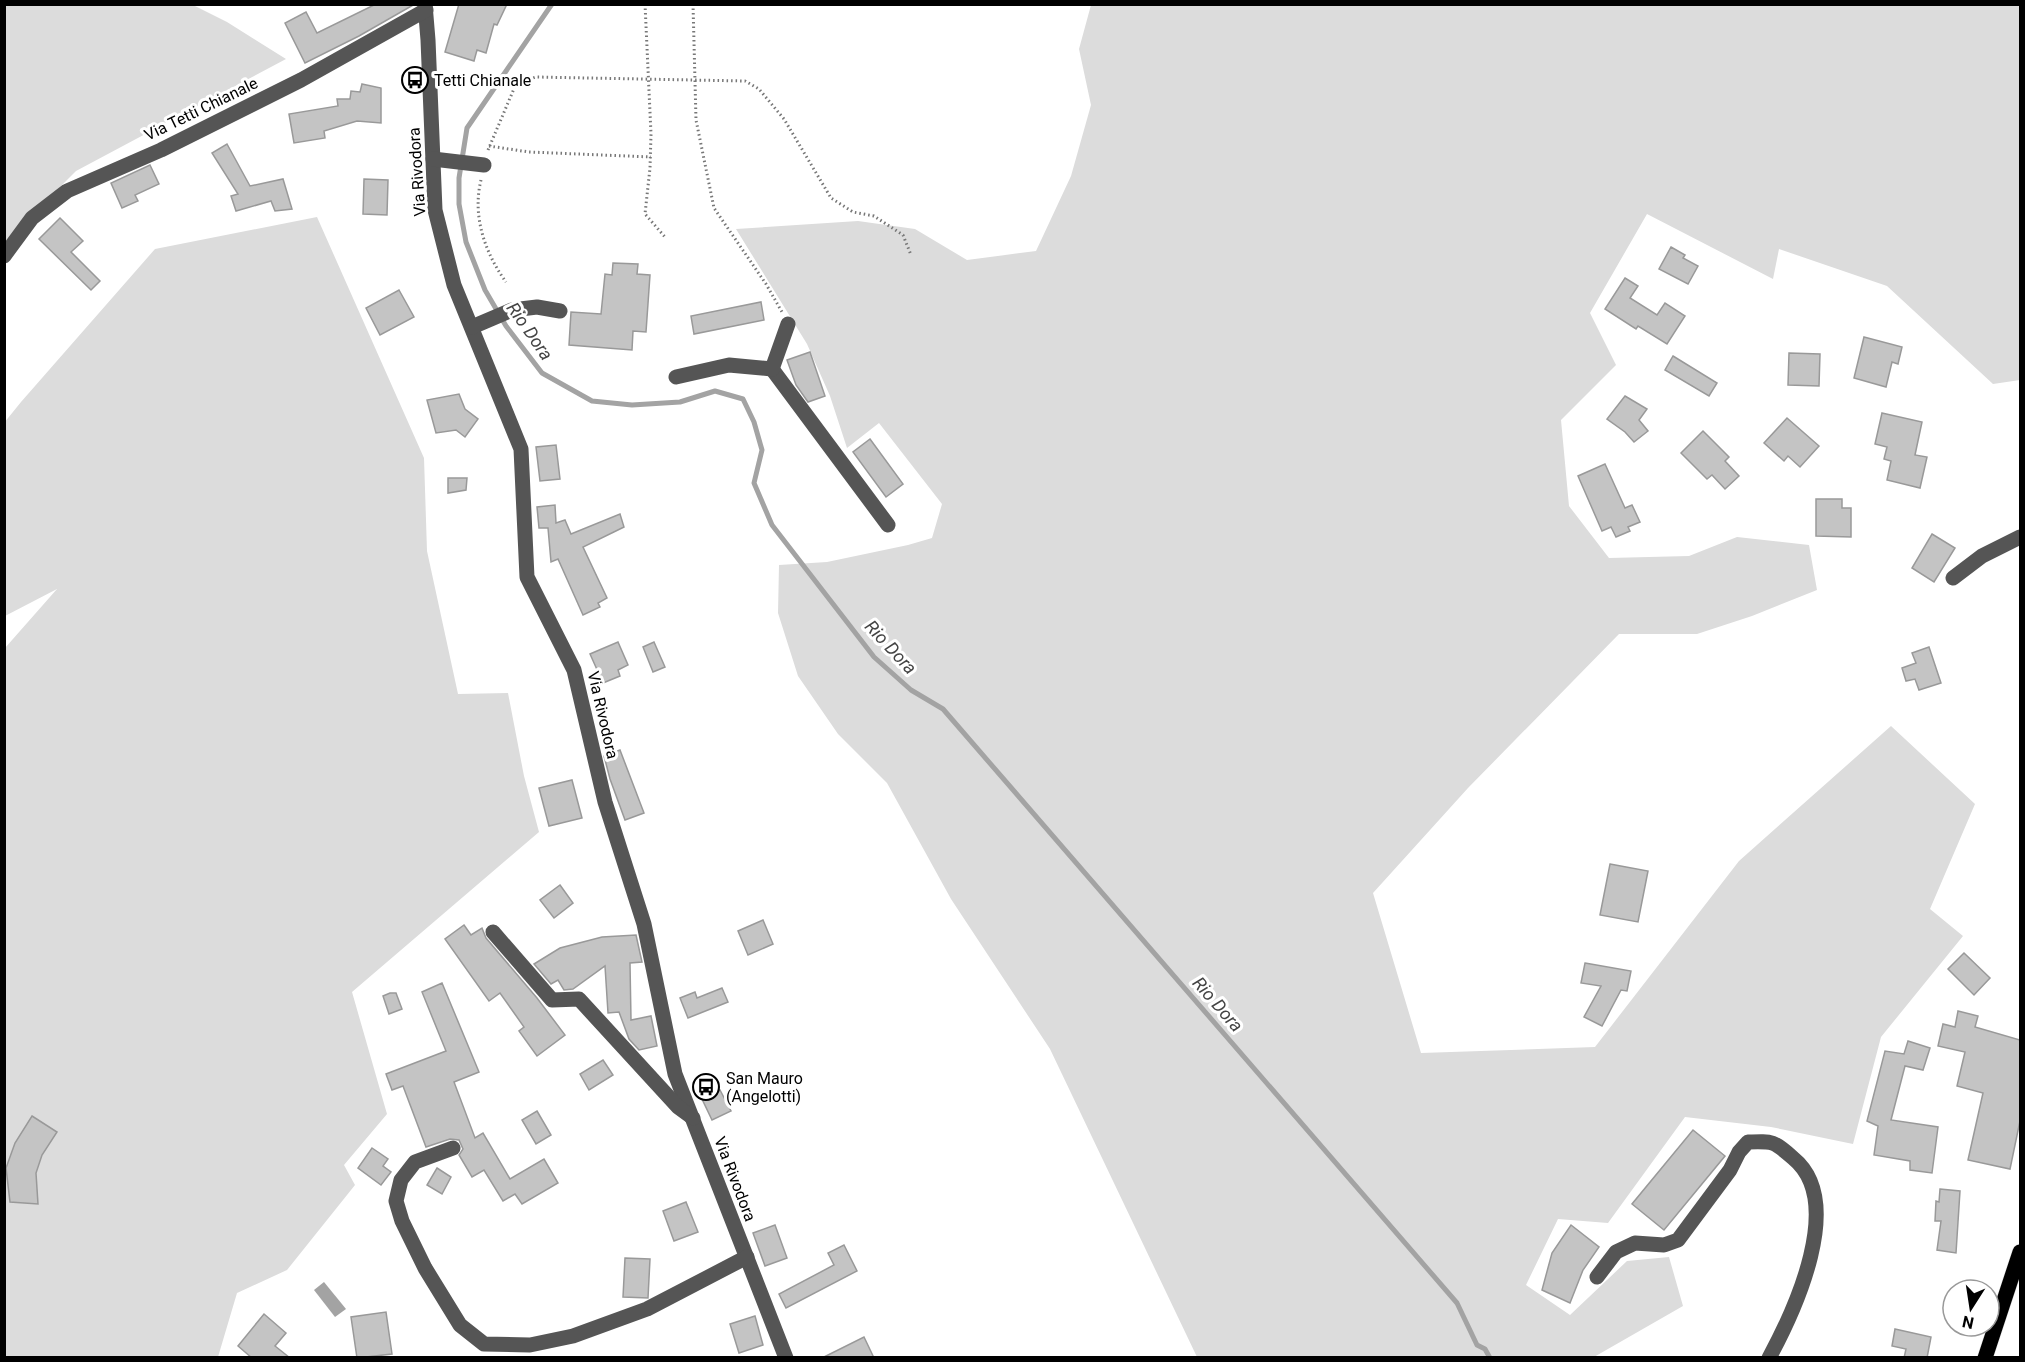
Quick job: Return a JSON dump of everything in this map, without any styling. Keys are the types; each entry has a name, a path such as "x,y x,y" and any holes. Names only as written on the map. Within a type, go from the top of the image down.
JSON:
{"main road":[{"path":"1985,1358 2020,1252"}],"street":[{"name":"Via Rivodora","path":"426,7 435,210 454,285 521,449 527,576 574,670 605,802 644,924 675,1074 786,1358"},
{"name":"Via Tetti Chianale","path":"4,256 32,218 67,191 161,150 301,80 426,7"},
{"path":"433,159 478,164"},
{"path":"472,327 512,310 537,307 560,311"},
{"path":"772,369 788,324"},
{"path":"676,378 729,365 772,369 888,525"},
{"path":"1953,578 1982,556 2020,537"},
{"path":"493,932 552,1000 579,999 678,1107 693,1118"},
{"path":"1596,1277 1616,1252 1635,1243 1665,1245 1678,1240 1748,1142 1771,1141 1802,1165 1813,1186 1816,1219 1809,1266 1799,1296 1769,1358"},
{"path":"453,1148 415,1162 401,1180 396,1201 402,1221 425,1268 460,1325 484,1344 530,1345 573,1336 647,1308 747,1257"}],"path":[{"path":"645,4 650,79 651,157 645,214 665,237"},
{"path":"693,4 696,120 714,208 766,284 788,324"},
{"path":"506,282 492,262 484,240 477,192 478,164 489,147 516,84 536,77 745,81 759,89 784,119 831,198 853,212 874,216 903,235 911,255"},
{"path":"489,147 529,152 651,157"}],"shaded area":[{"path":"5,5 193,5 227,22 286,59 76,171 5,242"},
{"path":"1091,5 2020,5 2020,380 1993,384 1887,286 1779,249 1773,279 1647,214 1590,313 1616,365 1561,420 1569,506 1609,558 1689,556 1737,537 1809,545 1817,590 1752,616 1697,634 1619,634 1468,788 1373,893 1421,1053 1595,1047 1739,861 1891,726 1975,804 1930,909 1963,936 1881,1037 1853,1144 1771,1127 1685,1117 1608,1223 1558,1219 1526,1285 1570,1315 1627,1261 1669,1257 1683,1306 1594,1357 1197,1357 1050,1049 951,899 887,783 838,734 798,676 778,613 779,565 827,562 932,538 942,504 879,423 847,448 830,396 807,344 736,229 858,221 915,229 967,260 1036,251 1071,176 1091,105 1079,49"},
{"path":"317,217 424,458 427,551 458,694 508,693 524,776 539,832 352,992 387,1114 344,1165 355,1185 287,1270 237,1293 218,1357 5,1357 5,648 57,589 5,616 4,423 155,249"},
{"path":"324,1282 346,1309 335,1317 314,1290"}],"building":[{"path":"376,4 415,4 305,63 285,23 306,12 317,33"},
{"path":"459,4 507,4 497,25 494,24 486,53 477,50 474,61 445,52"},
{"path":"362,84 381,88 381,123 357,121 324,131 325,138 294,143 289,114 338,106 337,99 350,99 351,91 360,92"},
{"path":"227,144 250,186 283,179 292,209 275,211 271,201 236,211 231,196 238,194 212,153"},
{"path":"150,165 159,184 135,195 138,201 122,208 111,183"},
{"path":"364,179 388,180 387,215 363,214"},
{"path":"60,218 83,241 71,252 100,281 91,290 39,239"},
{"path":"1671,247 1685,255 1683,258 1698,266 1688,284 1659,269"},
{"path":"613,263 638,264 637,274 650,275 646,332 633,331 632,350 569,345 571,312 601,314 605,274 612,275"},
{"path":"1625,278 1638,286 1630,298 1657,315 1665,303 1685,316 1667,344 1638,326 1636,329 1605,309"},
{"path":"399,290 414,317 380,335 366,308"},
{"path":"761,302 764,320 694,334 691,316"},
{"path":"1864,337 1902,347 1898,364 1892,362 1886,387 1854,378"},
{"path":"810,352 825,396 808,402 796,385 787,360"},
{"path":"1789,353 1820,354 1819,386 1788,385"},
{"path":"1673,356 1717,383 1709,396 1665,370"},
{"path":"459,394 465,409 478,419 465,437 456,430 436,433 427,400"},
{"path":"1625,396 1647,409 1639,420 1648,431 1634,442 1607,419"},
{"path":"1882,413 1922,422 1915,455 1927,457 1920,488 1887,480 1891,461 1884,459 1887,447 1875,444"},
{"path":"1787,418 1819,446 1800,467 1788,456 1784,461 1764,443"},
{"path":"1703,431 1729,457 1725,461 1739,476 1725,489 1712,475 1707,479 1681,453"},
{"path":"870,439 903,484 886,497 853,452"},
{"path":"556,445 560,479 540,481 536,447"},
{"path":"1605,464 1625,508 1632,505 1640,522 1628,527 1630,531 1616,537 1611,527 1602,531 1578,476"},
{"path":"448,478 467,478 466,490 448,493"},
{"path":"1816,499 1842,499 1842,508 1851,508 1851,537 1816,536"},
{"path":"555,505 556,523 565,520 571,534 620,514 624,527 583,547 607,598 598,603 600,607 583,615 558,559 551,562 548,528 539,528 537,507"},
{"path":"1932,534 1955,548 1934,582 1912,568"},
{"path":"618,642 628,665 618,670 620,676 603,683 590,654"},
{"path":"654,642 665,667 653,672 643,647"},
{"path":"1929,647 1941,683 1919,690 1915,679 1906,681 1902,668 1916,663 1912,653"},
{"path":"620,750 644,813 625,820 604,756"},
{"path":"572,780 582,818 549,826 539,788"},
{"path":"1610,864 1648,871 1638,922 1600,915"},
{"path":"560,885 573,903 554,918 540,900"},
{"path":"763,920 773,944 748,955 738,931"},
{"path":"464,925 471,935 482,928 486,938 565,1035 537,1056 519,1031 524,1027 500,993 489,1001 445,939"},
{"path":"636,935 642,962 630,963 631,1020 651,1016 657,1046 639,1050 629,1039 619,1012 608,1013 605,966 573,989 564,990 558,980 551,984 534,964 560,948 602,937"},
{"path":"1964,953 1990,978 1974,995 1948,969"},
{"path":"1585,963 1631,971 1627,991 1621,990 1602,1026 1584,1017 1601,986 1581,983"},
{"path":"442,983 479,1072 454,1082 475,1138 483,1133 510,1179 544,1159 558,1183 522,1204 515,1194 503,1201 484,1170 472,1177 459,1155 463,1149 459,1140 450,1139 426,1147 403,1086 392,1090 386,1074 446,1051 422,992"},
{"path":"722,988 728,1002 688,1018 680,998 695,992 697,998"},
{"path":"396,993 402,1009 389,1014 383,996"},
{"path":"1958,1011 1978,1016 1975,1027 2020,1040 2020,1121 2010,1169 1968,1160 1983,1093 1957,1086 1965,1052 1938,1046 1943,1024 1955,1027"},
{"path":"1908,1041 1930,1048 1923,1070 1905,1066 1891,1120 1938,1127 1932,1173 1910,1170 1910,1161 1874,1155 1878,1126 1867,1121 1885,1051 1904,1054"},
{"path":"603,1060 613,1075 589,1090 580,1074"},
{"path":"720,1090 731,1111 712,1120 702,1099"},
{"path":"537,1111 551,1135 536,1144 522,1120"},
{"path":"32,1116 57,1132 42,1155 36,1173 38,1204 10,1202 6,1168 15,1143"},
{"path":"1693,1130 1725,1156 1664,1230 1632,1204"},
{"path":"372,1148 388,1159 383,1166 391,1172 381,1185 358,1168"},
{"path":"437,1168 451,1177 442,1194 427,1185"},
{"path":"1940,1189 1960,1191 1956,1253 1937,1250 1941,1221 1935,1221 1936,1201 1939,1202"},
{"path":"686,1202 698,1232 674,1241 663,1211"},
{"path":"775,1225 787,1258 765,1266 753,1233"},
{"path":"1571,1225 1599,1247 1583,1270 1570,1303 1542,1290 1552,1253"},
{"path":"844,1245 857,1271 786,1308 779,1294 834,1265 828,1253"},
{"path":"625,1258 650,1259 648,1298 623,1297"},
{"path":"386,1312 392,1354 357,1358 351,1317"},
{"path":"264,1314 286,1333 275,1346 290,1358 252,1358 238,1346"},
{"path":"755,1316 763,1345 739,1353 730,1324"},
{"path":"1895,1329 1931,1337 1927,1358 1904,1358 1906,1349 1892,1346"},
{"path":"864,1337 874,1358 822,1358"}],"waterway":[{"name":"Rio Dora","path":"552,4 467,128 459,178 459,204 466,242 485,290 506,326 542,373 592,401 632,405 680,402 715,391 743,399 754,422 762,450 754,483 772,525 874,657 911,690 943,709 1457,1303 1477,1345 1485,1349 1490,1358"}],"place":[{"name":"Tetti Chianale","path":"415,80"},
{"name":"San Mauro (Angelotti)","path":"706,1087"}]}
